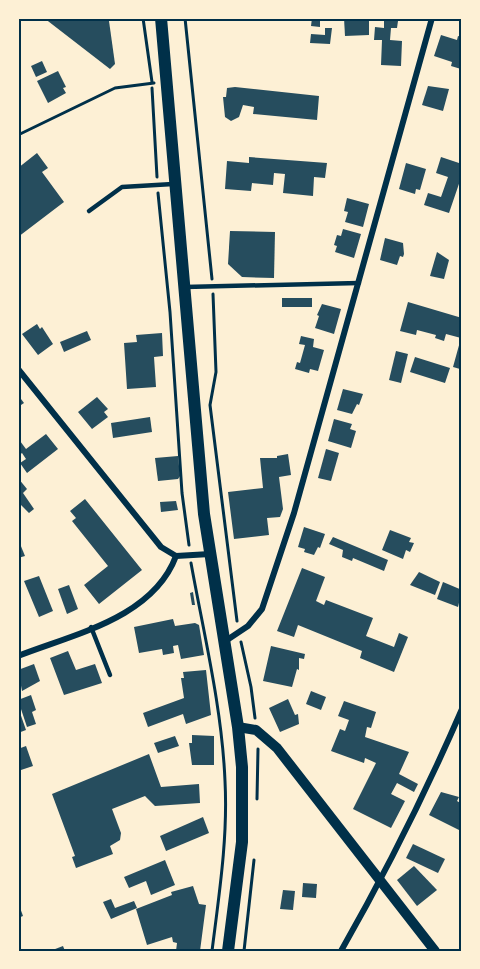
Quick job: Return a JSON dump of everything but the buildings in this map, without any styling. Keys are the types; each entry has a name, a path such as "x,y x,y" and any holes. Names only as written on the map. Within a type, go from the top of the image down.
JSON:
{"main road":[{"path":"161,18 168,81 183,287 210,554 238,727 243,804 242,842 228,951"}],"street":[{"path":"223,642 248,627 262,609 294,513 360,283 407,100 432,18"},
{"path":"18,369 161,548 176,556 210,554"},
{"path":"18,656 128,611 156,590 166,579 176,556"},
{"path":"341,951 381,880 462,709"},
{"path":"238,727 262,733 277,748 435,951"}],"lane":[{"path":"89,212 122,187 176,183"},
{"path":"183,287 360,283"},
{"path":"91,627 110,675"}],"path":[{"path":"143,18 152,83 157,185 170,312 182,493 190,556 219,721 225,782 222,876 212,951"},
{"path":"185,18 213,286 216,372 210,405 232,600 239,633"},
{"path":"18,135 115,88 168,81"}]}
